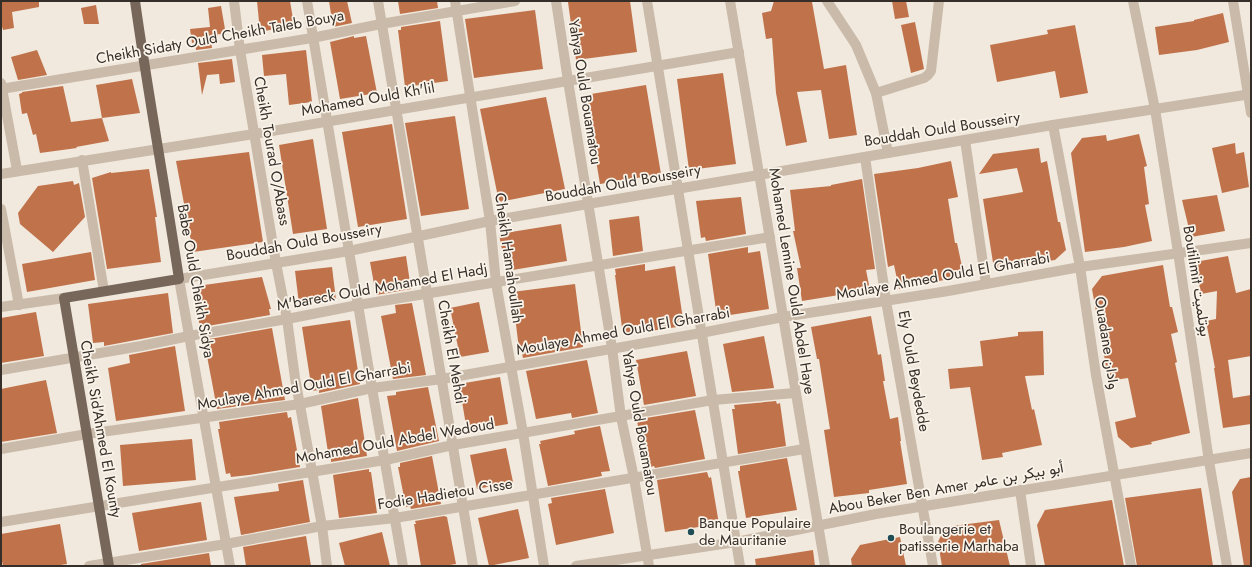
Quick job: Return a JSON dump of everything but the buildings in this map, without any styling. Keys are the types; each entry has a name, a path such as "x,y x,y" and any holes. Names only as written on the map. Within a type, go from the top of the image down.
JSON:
{"main road":[{"name":"Babe Ould Cheikh Sidya","path":"135,1 144,66 159,149 179,279"},
{"name":"Bouddah Ould Bousseiry","path":"64,298 179,279"},
{"name":"Cheikh Sid'Ahmed El Kounty","path":"64,298 109,565"}],"street":[{"name":"Cheikh Tourad O/Abass","path":"234,1 240,50 276,263 288,319 295,378 322,526 327,566"},
{"path":"306,1 403,566"},
{"name":"Cheikh El Mehdi","path":"378,1 473,566"},
{"name":"Cheikh Hamahoullah","path":"455,1 490,221 496,283 523,433 544,566"},
{"name":"Cheikh Sidaty Ould Cheikh Taleb Bouya","path":"1,87 144,66 312,38 381,24 515,1"},
{"name":"Yahya Ould Bouamatou","path":"556,1 612,348 621,417 634,478 649,566"},
{"path":"647,1 740,566"},
{"name":"Mohamed Lemine Ould Abdel Haye","path":"730,1 760,175 804,449 825,566"},
{"path":"827,1 856,46 876,93 888,153"},
{"path":"876,93 924,78 931,71 939,1"},
{"name":"Boutilimit بوتلميت","path":"1133,1 1155,109 1209,461 1227,566"},
{"path":"1233,1 1251,113"},
{"name":"Mohamed Ould Kh'lil","path":"1,174 17,170 254,134 739,52"},
{"path":"1,87 17,170"},
{"name":"Bouddah Ould Bousseiry","path":"179,279 349,251 490,221 588,204 1053,125 1249,94"},
{"name":"Ouadane وادان","path":"1053,125 1080,267 1113,475 1131,566"},
{"path":"965,140 986,284"},
{"name":"Ely Ould Beydedde","path":"864,157 886,301 933,566"},
{"path":"82,160 104,291"},
{"path":"1,208 19,305"},
{"name":"M'bareck Ould Mohamed El Hadj","path":"1,370 288,319 358,305 688,252 770,237"},
{"name":"Moulaye Ahmed Ould El Gharrabi","path":"1,449 87,434 300,404 372,388 442,379 783,317 886,301 1080,267 1251,242"},
{"name":"Babe Ould Cheikh Sidya","path":"179,279 205,418 230,566"},
{"name":"Bouddah Ould Bousseiry","path":"1,307 64,298"},
{"name":"Mohamed Ould Abdel Wedoud","path":"1,522 385,460 453,445 713,400 795,393"},
{"name":"Fodie Hadietou Cisse","path":"89,566 109,565 322,526 395,518 804,449"},
{"name":"Abou Beker Ben Amer أبو بيكر بن عامر","path":"576,566 736,542 876,514 1251,453"},
{"path":"1020,490 1031,566"}],"place":[{"name":"Banque Populaire de Mauritanie","path":"691,532"},
{"name":"Boulangerie et patisserie Marhaba","path":"891,538"}]}
